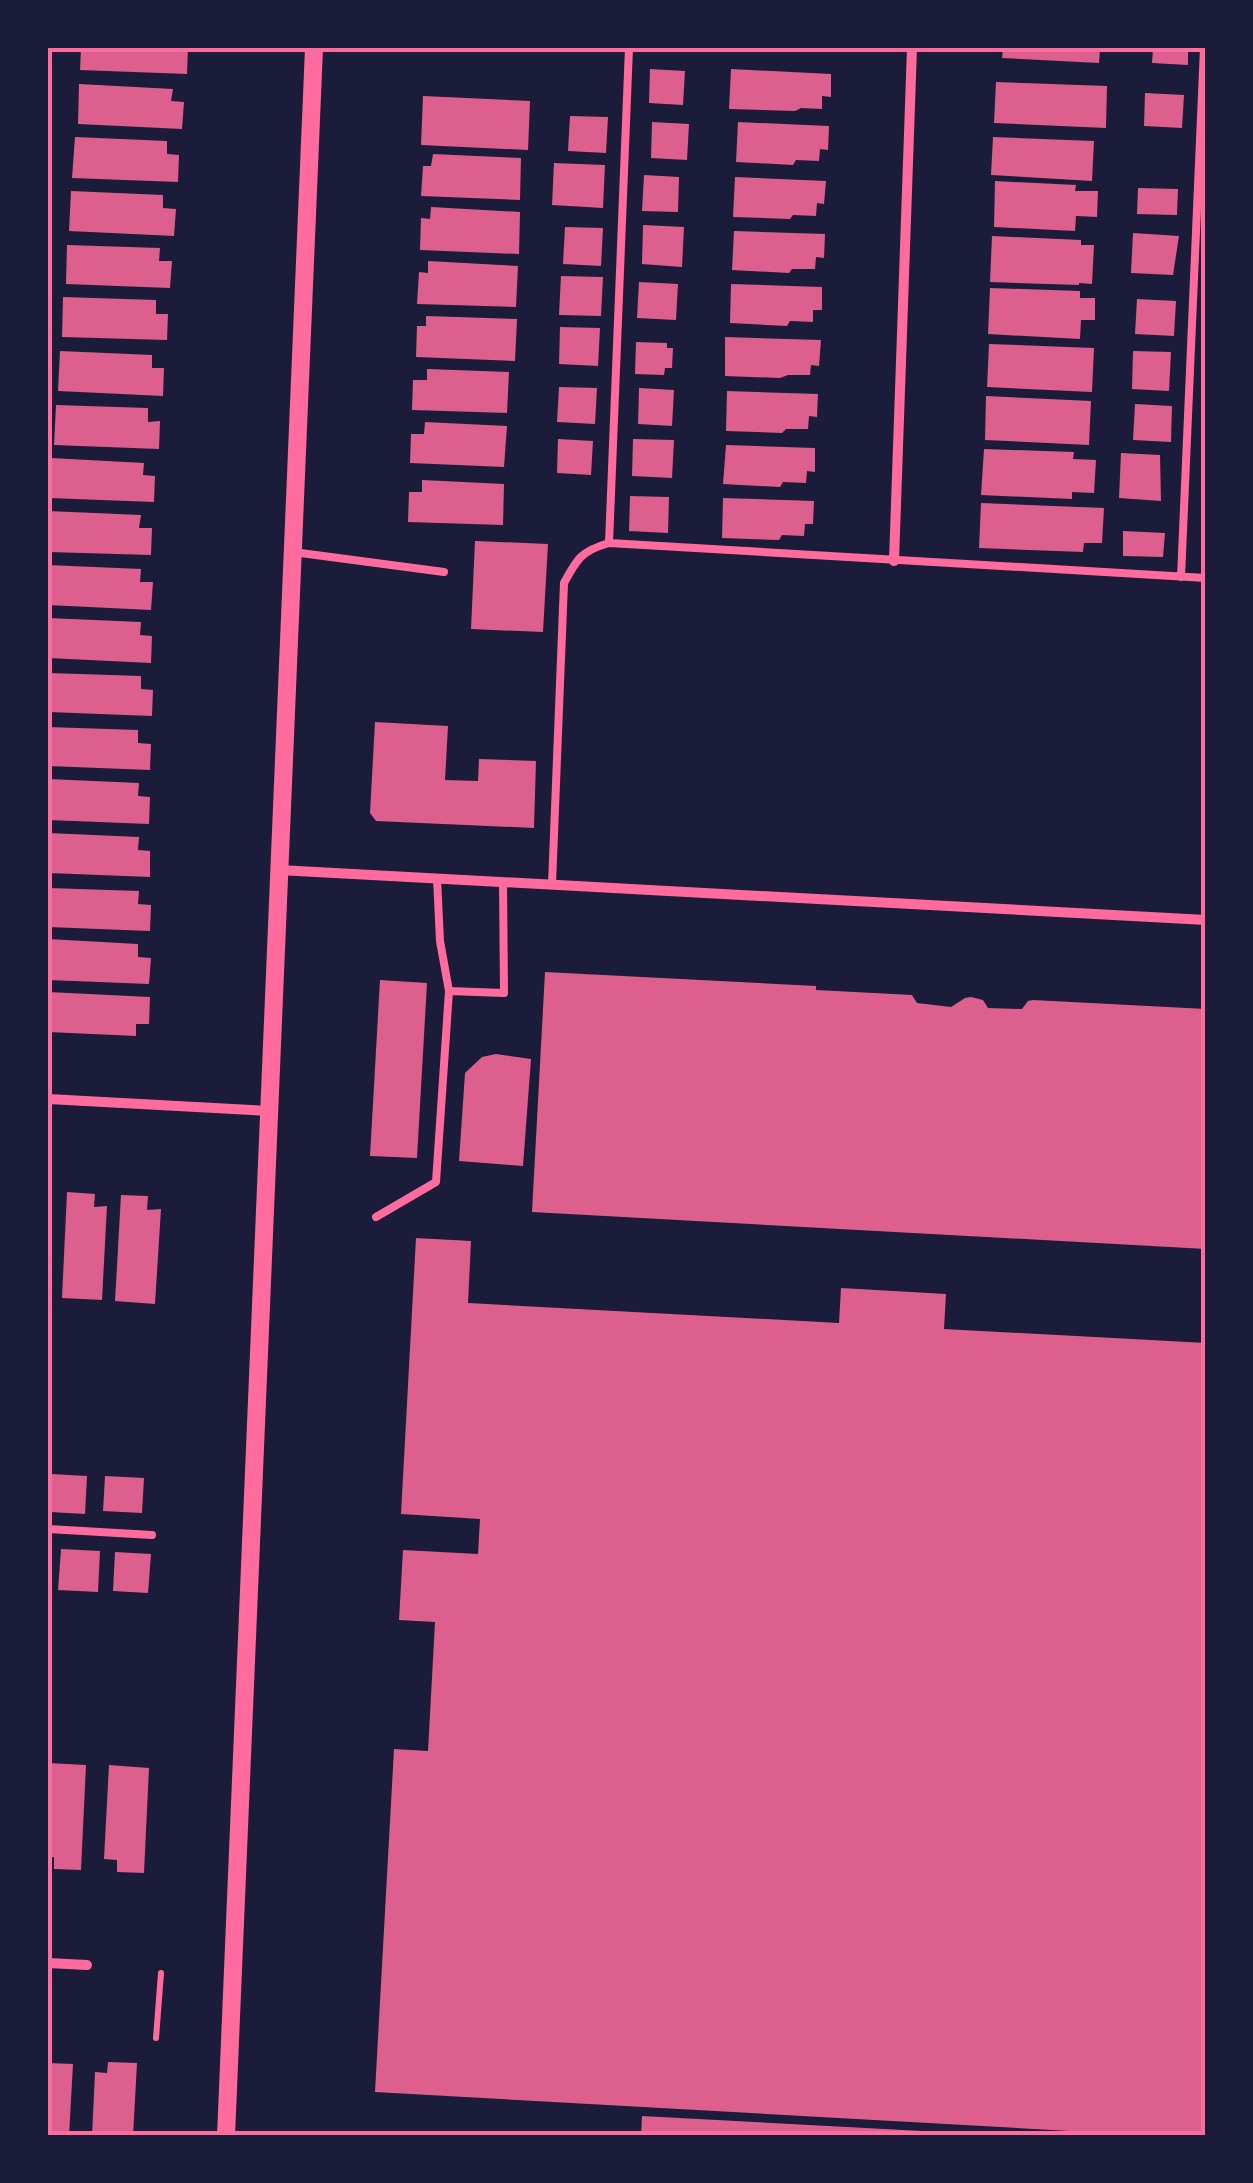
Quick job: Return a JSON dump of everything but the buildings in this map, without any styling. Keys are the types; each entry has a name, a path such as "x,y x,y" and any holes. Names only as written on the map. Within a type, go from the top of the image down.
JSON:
{"street":[{"path":"226,2136 314,48"},
{"path":"894,561 912,48"},
{"path":"279,870 1206,920"},
{"path":"48,1099 269,1110"},
{"path":"48,1964 87,1966"}],"lane":[{"path":"608,543 629,48"},
{"path":"1181,577 1204,48"},
{"path":"552,884 564,583 578,558 592,548 608,543 1206,578"},
{"path":"293,552 444,572"},
{"path":"376,1217 436,1182 449,991 440,941 437,878"},
{"path":"449,991 504,993 502,882"},
{"path":"48,1528 152,1535"}],"path":[{"path":"156,2038 161,1972"}]}
